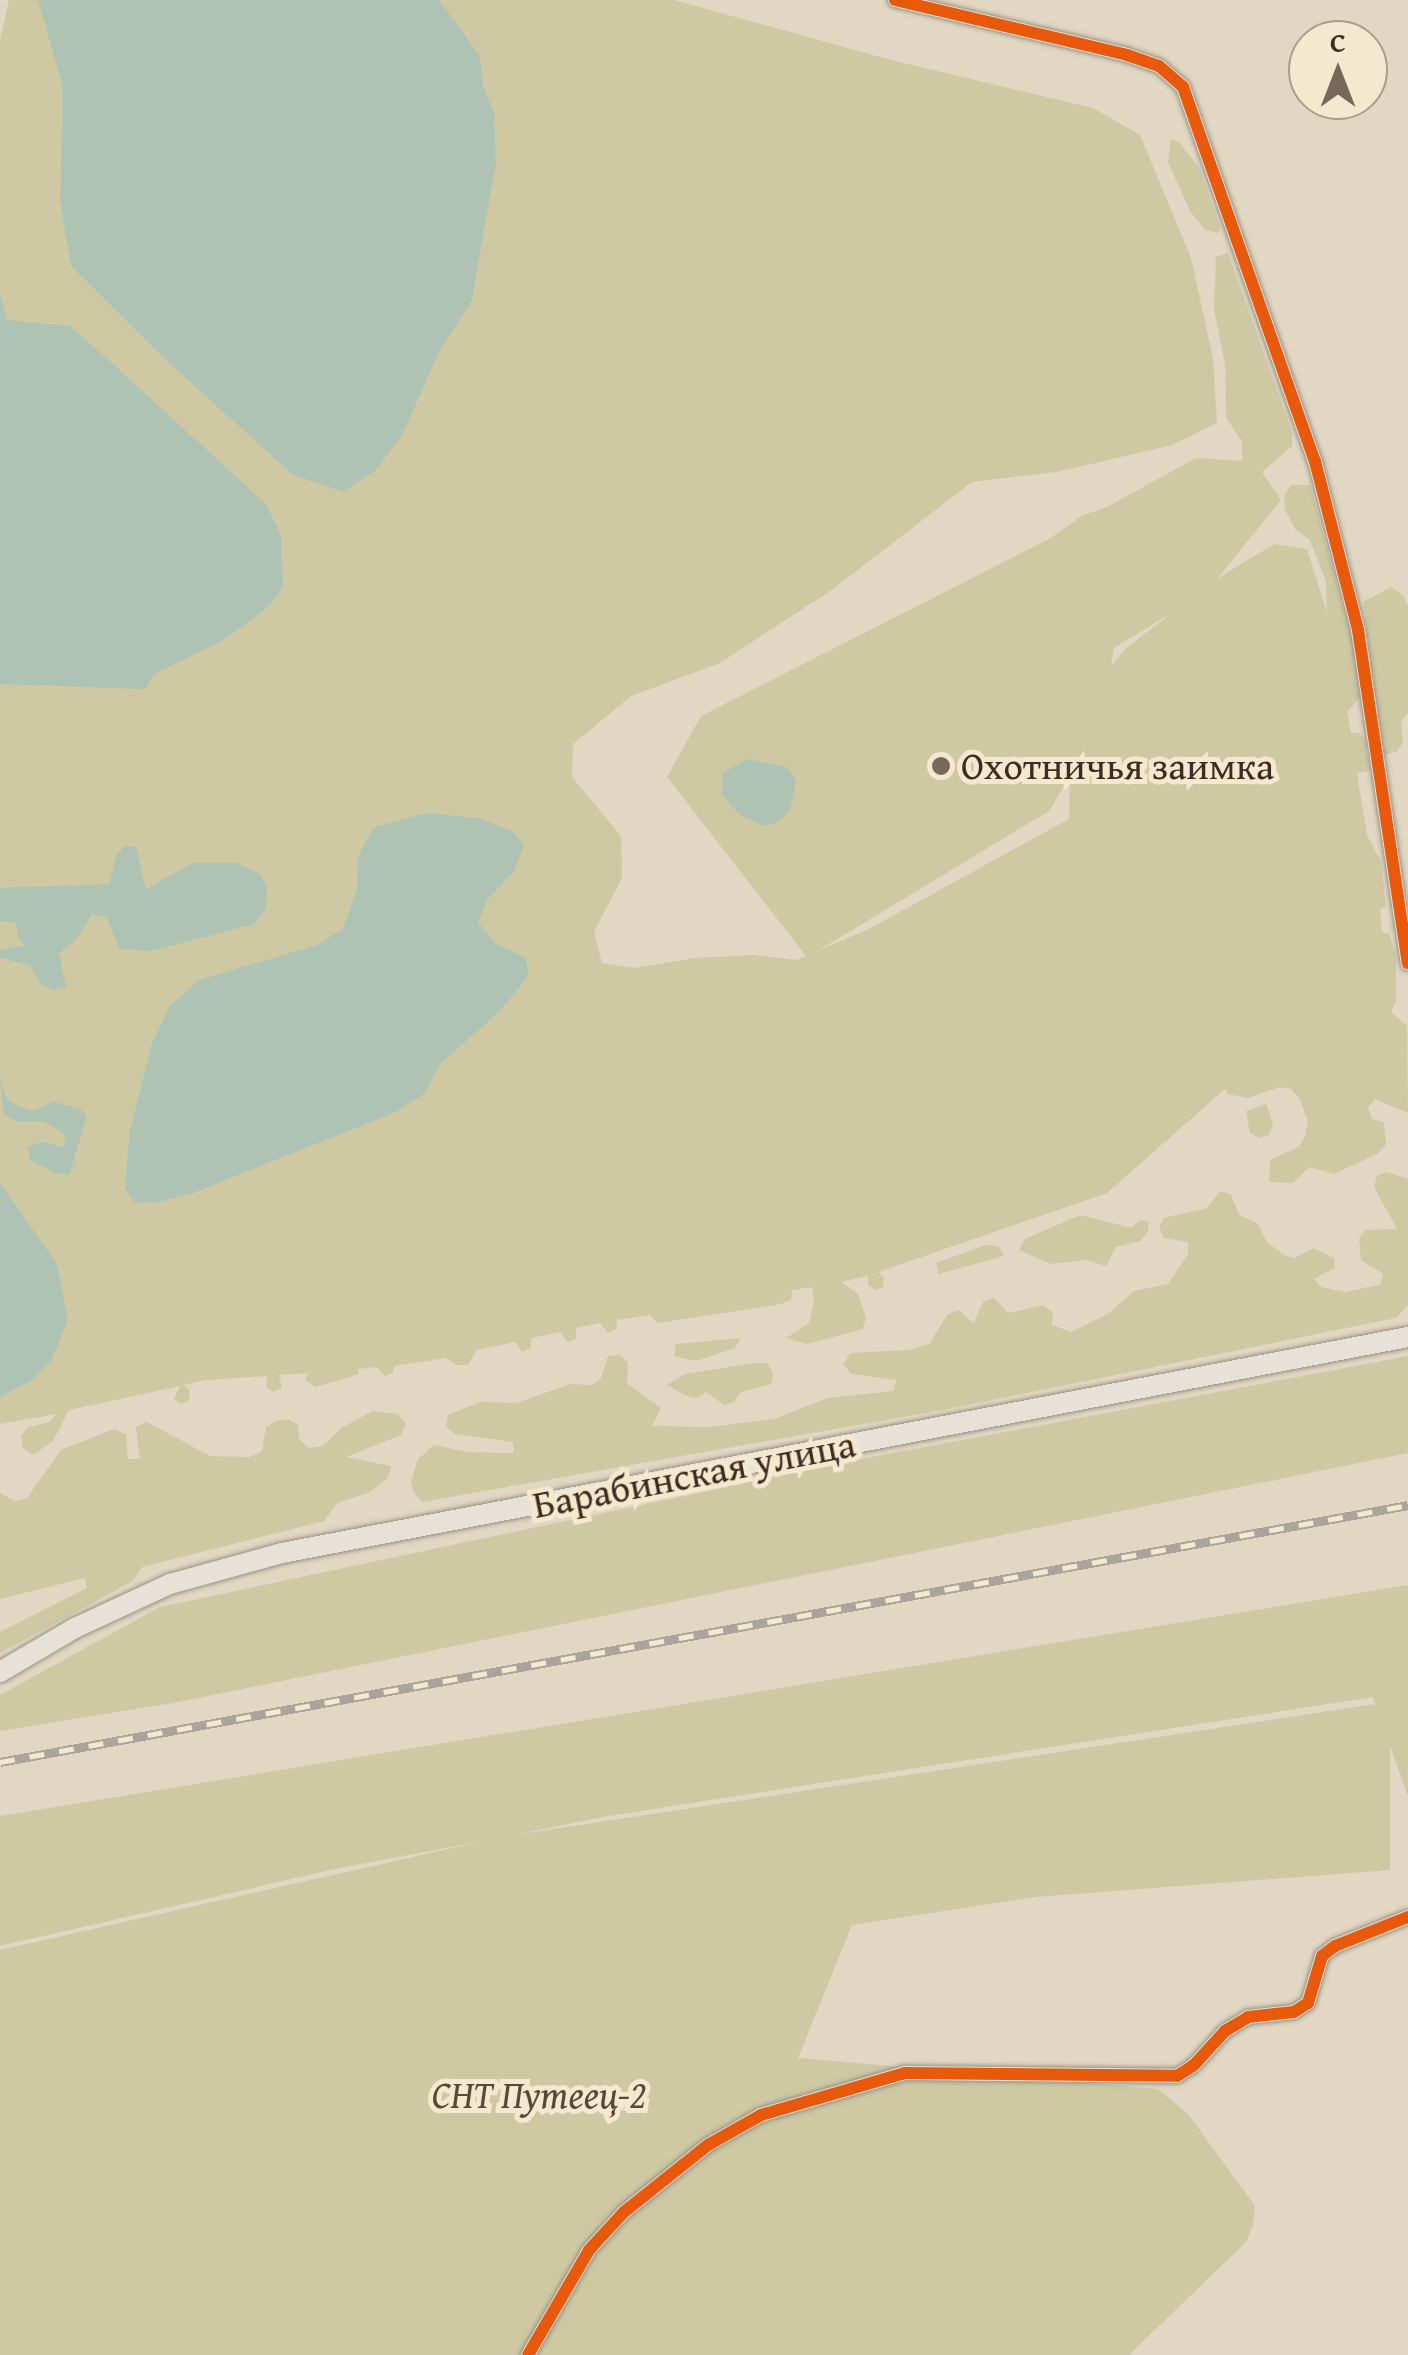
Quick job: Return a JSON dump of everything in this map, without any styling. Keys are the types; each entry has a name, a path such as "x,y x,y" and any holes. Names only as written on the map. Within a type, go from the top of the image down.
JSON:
{"main road":[{"name":"Барабинская улица","path":"0,1672 75,1628 170,1584 282,1553 1408,1337"}],"street":[{"path":"895,0 1127,55 1158,66 1183,86 1314,461 1358,630 1408,963"},
{"path":"528,2355 590,2250 624,2212 708,2146 761,2115 904,2073 1177,2076 1194,2065 1225,2031 1248,2017 1294,2012 1308,2003 1322,1956 1335,1946 1408,1917"}],"green space":[{"path":"9,0 674,0 891,60 1093,108 1140,135 1191,258 1213,358 1217,423 1172,445 1057,472 972,482 833,589 720,663 631,696 573,744 572,777 621,836 622,878 594,932 602,963 633,968 695,958 753,955 797,960 806,956 667,777 701,716 1049,539 1083,515 1105,508 1196,458 1242,461 1242,441 1226,418 1225,364 1214,309 1216,257 1228,253 1292,432 1292,446 1262,472 1281,500 1217,579 1274,544 1307,549 1327,613 1326,581 1310,540 1296,530 1285,510 1284,496 1291,485 1310,485 1353,643 1361,696 1347,712 1351,733 1359,733 1365,739 1369,771 1357,773 1367,835 1381,862 1386,907 1380,909 1382,932 1389,934 1396,956 1396,1001 1391,1012 1407,1026 1408,1113 1375,1099 1368,1108 1372,1119 1384,1122 1386,1145 1377,1154 1334,1174 1310,1167 1293,1183 1269,1182 1270,1160 1299,1147 1305,1136 1308,1121 1299,1098 1291,1089 1279,1087 1248,1098 1228,1094 1225,1089 1107,1193 878,1272 884,1278 883,1287 875,1290 868,1285 868,1276 841,1282 858,1294 866,1318 863,1329 807,1344 786,1338 809,1323 814,1302 812,1287 792,1290 791,1300 781,1304 658,1323 650,1315 617,1320 616,1329 608,1333 600,1323 576,1328 576,1339 568,1342 560,1332 532,1338 530,1348 522,1352 515,1342 477,1350 468,1365 456,1365 446,1358 394,1366 393,1373 385,1376 377,1367 358,1369 359,1374 315,1387 305,1380 308,1373 279,1375 282,1388 273,1392 266,1387 267,1376 206,1380 183,1385 190,1391 189,1400 181,1404 174,1399 180,1386 69,1410 53,1441 33,1455 23,1448 21,1436 28,1427 50,1422 56,1414 0,1424 0,41","holes":["1173,612 1124,650 1111,667 1114,648","1070,777 1069,819 867,930 819,950 1049,811"]},
{"path":"1171,140 1178,141 1199,167 1220,227 1218,233 1205,230 1190,211 1168,162"},
{"path":"1391,587 1403,595 1408,606 1408,712 1401,722 1403,743 1396,752 1383,755 1363,602"},
{"path":"1266,1104 1273,1124 1269,1135 1259,1138 1250,1133 1246,1111"},
{"path":"1386,1172 1408,1179 1408,1305 1396,1318 943,1410 422,1502 414,1493 411,1482 418,1459 434,1445 468,1452 514,1453 513,1442 455,1434 446,1426 448,1415 480,1402 516,1403 571,1384 592,1385 601,1378 608,1356 619,1355 628,1362 627,1383 661,1408 652,1426 709,1427 774,1419 828,1398 893,1391 897,1380 851,1374 843,1364 851,1353 909,1350 929,1344 947,1315 958,1310 974,1323 983,1302 994,1298 1008,1313 1043,1305 1053,1313 1052,1325 1071,1332 1108,1314 1134,1291 1168,1284 1188,1254 1188,1242 1164,1238 1159,1227 1164,1218 1207,1208 1220,1191 1231,1194 1239,1215 1257,1223 1267,1242 1284,1255 1294,1258 1314,1248 1334,1258 1335,1268 1314,1279 1321,1287 1345,1292 1380,1285 1383,1274 1361,1260 1359,1238 1366,1230 1397,1229 1374,1187 1377,1176"},
{"path":"1080,1215 1131,1228 1140,1220 1149,1221 1148,1232 1140,1241 1116,1247 1106,1266 1086,1260 1051,1264 1019,1250 1025,1239"},
{"path":"986,1245 998,1246 1004,1256 939,1274 936,1263"},
{"path":"741,1338 735,1348 696,1361 674,1356 676,1344"},
{"path":"1408,1356 1408,1453 173,1703 0,1731 0,1695 160,1607 835,1464"},
{"path":"767,1363 773,1373 771,1384 741,1392 734,1402 724,1405 706,1392 697,1398 667,1385 684,1374"},
{"path":"373,1411 398,1414 406,1424 401,1435 346,1457 391,1466 388,1478 370,1492 337,1503 324,1521 142,1567 133,1581 0,1653 0,1632 87,1588 85,1578 0,1599 0,1493 15,1501 27,1498 61,1450 114,1429 126,1434 128,1459 140,1459 136,1427 147,1422 210,1456 250,1457 262,1451 266,1427 276,1421 288,1419 298,1425 299,1439 309,1448 323,1446 341,1428"},
{"name":"СНТ Путеец-2","path":"1408,1585 1408,1796 1390,1746 1390,1870 1036,1897 852,1925 798,2058 1158,2089 1188,2114 1255,2206 1253,2225 1246,2242 1129,2355 0,2355 0,1950 484,1841 335,1869 0,1946 0,1816","holes":["1373,1697 1375,1704 514,1835 608,1816"]}],"shaded area":[{"path":"38,0 439,0 480,56 483,86 494,113 496,162 472,300 438,354 403,433 377,469 343,492 292,474 168,362 71,266 60,201 63,88"},
{"path":"0,293 7,320 70,326 266,504 281,535 283,587 267,608 222,641 154,674 146,689 0,684"},
{"path":"747,759 787,767 796,781 790,810 778,822 763,826 740,815 722,795 722,773"},
{"path":"427,813 478,818 512,831 524,845 514,871 487,900 478,922 495,943 526,958 528,976 501,1010 440,1064 425,1093 396,1112 190,1194 155,1203 134,1202 125,1188 130,1130 152,1044 169,1007 199,980 317,945 343,929 357,888 358,856 374,827"},
{"path":"126,846 136,847 146,889 193,863 237,863 260,874 267,888 266,908 254,924 151,951 120,949 106,917 92,914 75,941 59,953 66,987 55,990 41,985 30,965 0,958 0,950 25,945 18,938 16,923 0,921 0,888 109,884 117,853"},
{"path":"0,1080 8,1100 19,1106 32,1111 54,1102 79,1108 87,1116 69,1175 55,1173 30,1160 28,1147 41,1142 63,1147 66,1135 44,1122 15,1121 4,1115"},
{"path":"0,1183 57,1264 68,1320 51,1361 32,1380 0,1397"}],"railway":[{"path":"0,1762 1408,1505"}],"cycle path":[{"path":"895,0 1127,55 1159,66 1183,87 1315,461 1358,630 1408,963"},
{"path":"528,2355 589,2250 624,2212 708,2145 761,2115 905,2073 1177,2076 1194,2065 1225,2031 1248,2017 1294,2012 1308,2003 1322,1956 1335,1946 1408,1917"}],"place":[{"name":"Охотничья заимка","path":"941,766"}]}
